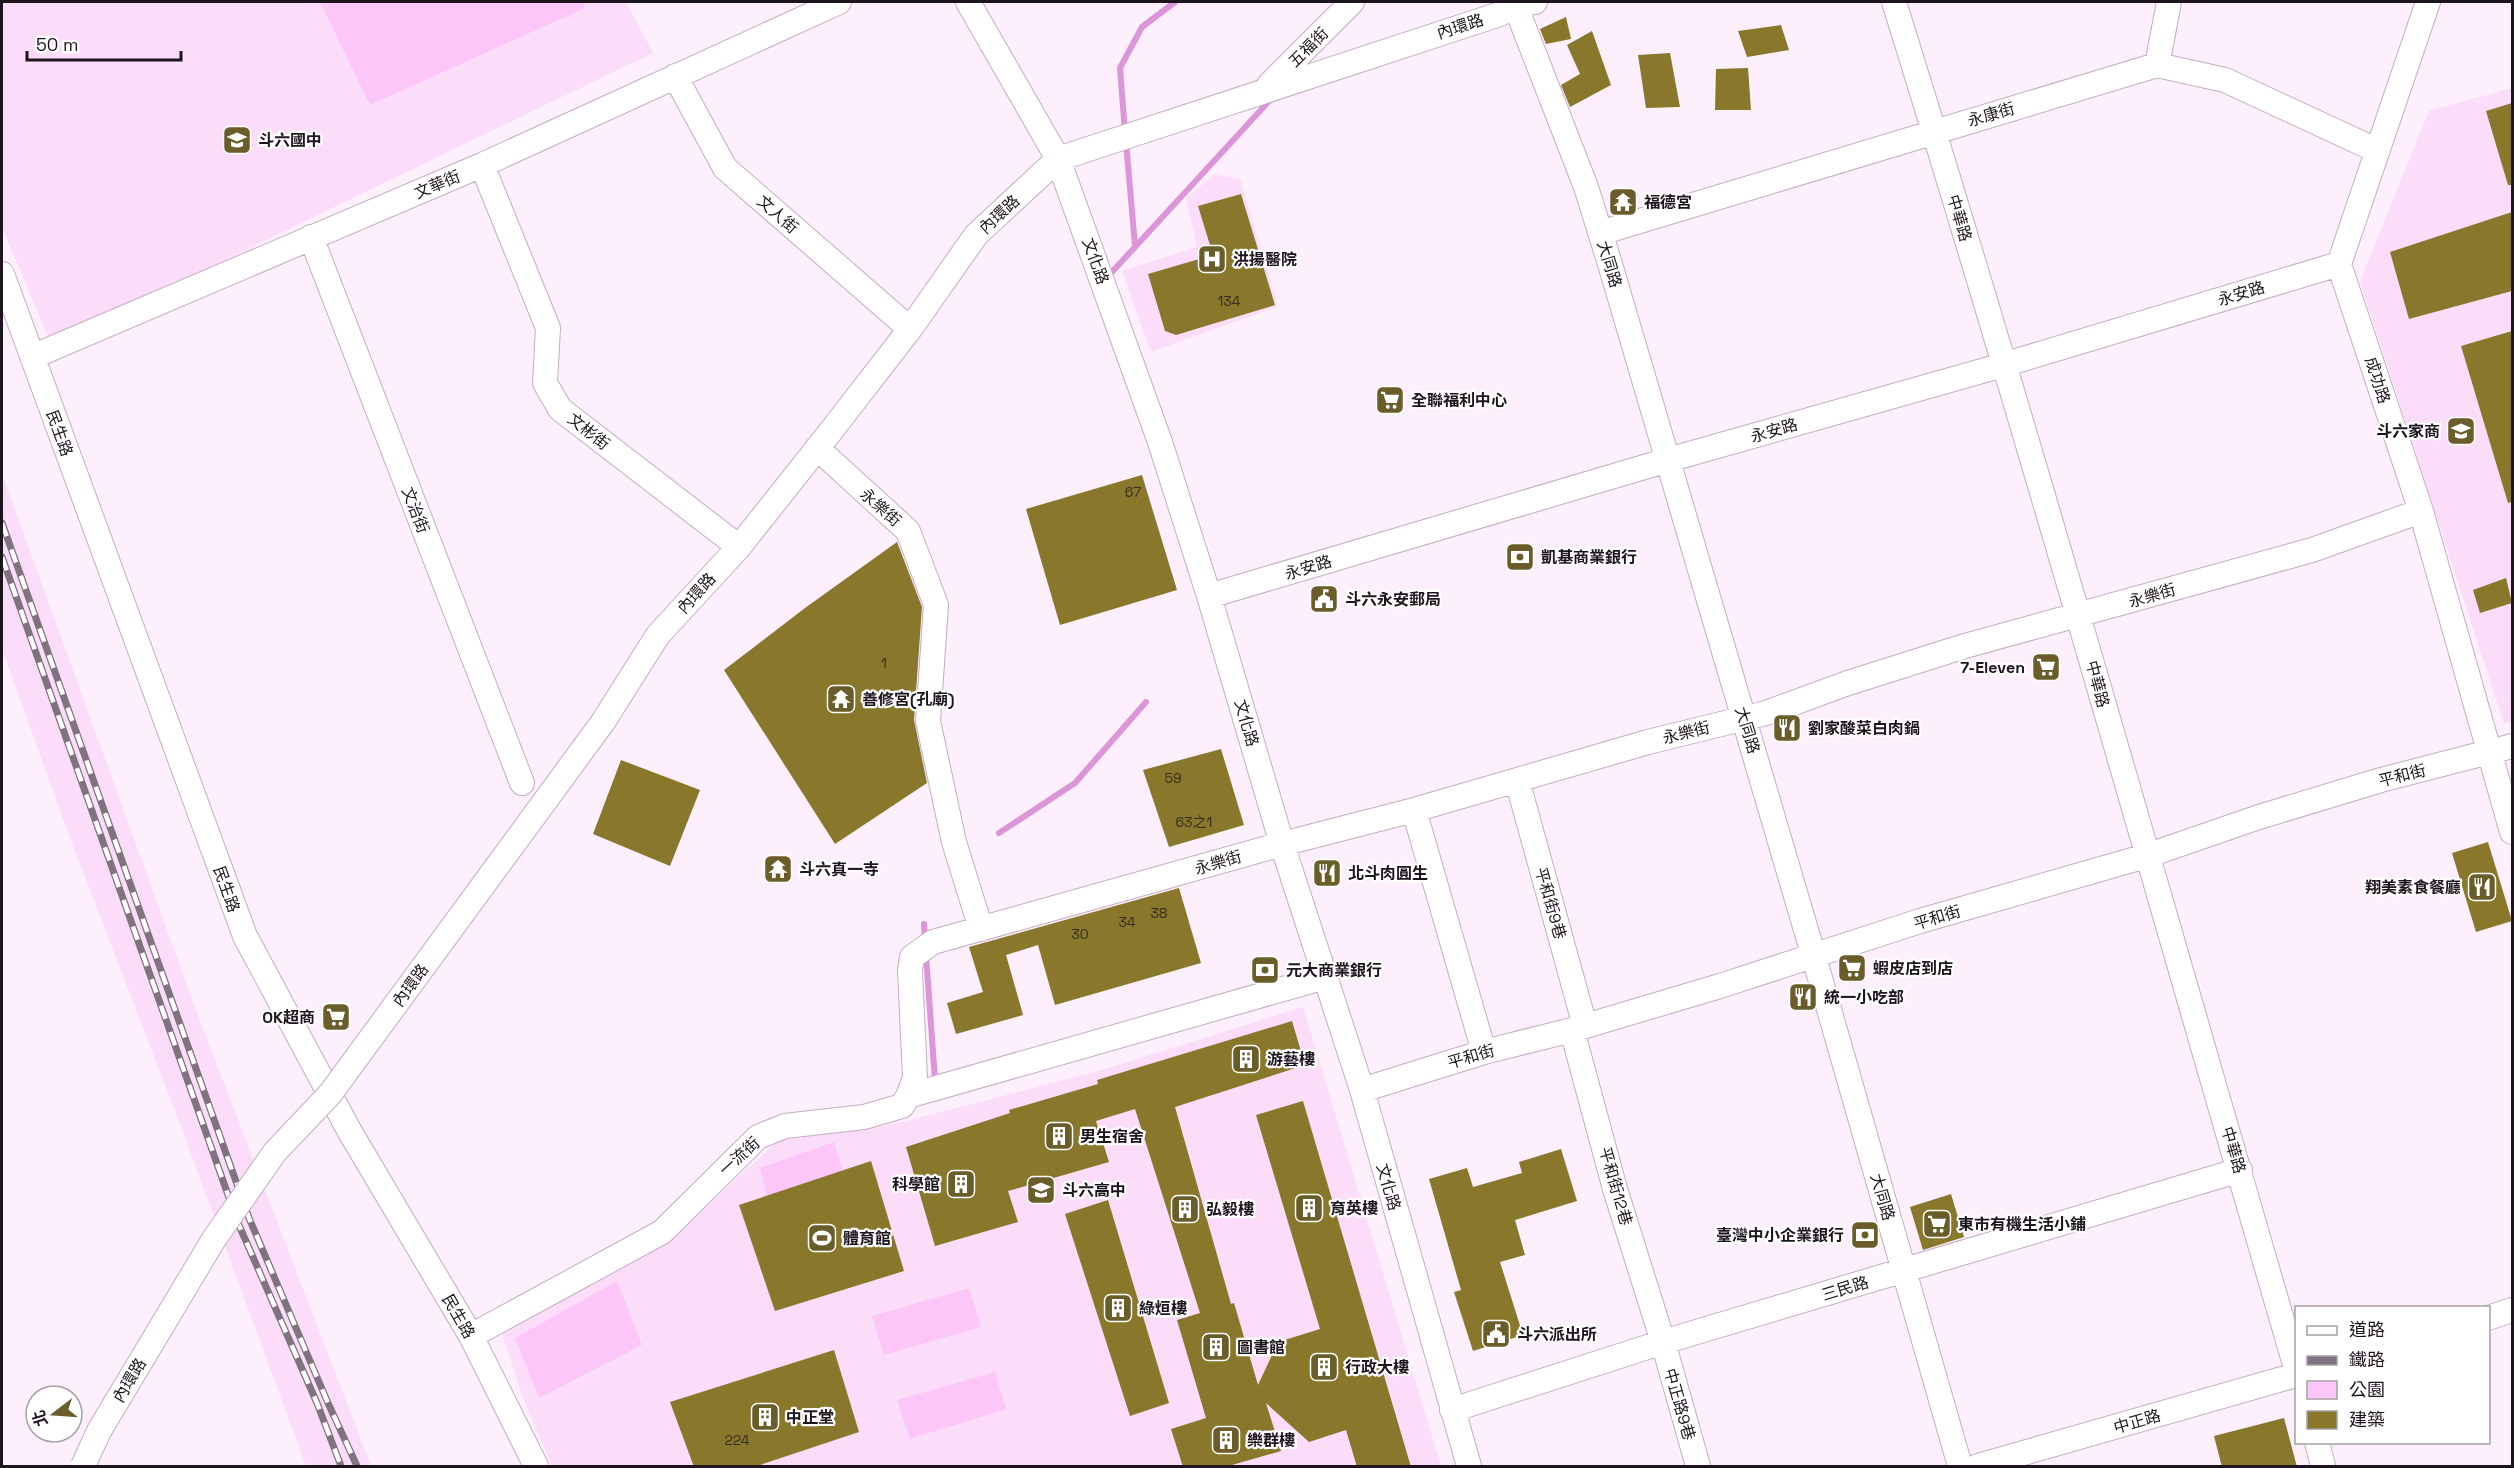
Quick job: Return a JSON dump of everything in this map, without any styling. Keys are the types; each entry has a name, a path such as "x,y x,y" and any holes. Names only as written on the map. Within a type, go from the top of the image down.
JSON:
{"street":[{"name":"文華街","path":"32,357 482,165 839,2"},
{"name":"文化路","path":"968,2 1058,159 1160,442 1209,596 1282,844 1362,1090 1469,1467"},
{"name":"五福街","path":"1263,91 1352,2"},
{"name":"內環路","path":"83,1467 99,1431 214,1239 275,1152 330,1094 603,722 658,635 738,547 817,448 910,329 976,235 1058,159 1314,73 1500,14 1522,2"},
{"name":"大同路","path":"1522,2 1586,187 1668,460 1814,957 1960,1467"},
{"name":"中華路","path":"1894,2 2080,615 2146,856 2240,1170 2295,1364"},
{"path":"2157,65 2169,2"},
{"path":"2339,264 2428,2"},
{"name":"永康街","path":"1600,233 2157,65 2225,80 2376,150"},
{"name":"文人街","path":"675,76 724,168 910,329"},
{"name":"文彬街","path":"482,165 548,328 545,383 560,409 738,547"},
{"name":"文治街","path":"311,237 522,783"},
{"name":"永安路","path":"1209,596 1668,460 2003,366 2339,264"},
{"name":"成功路","path":"2339,264 2501,749 2512,832"},
{"name":"民生路","path":"2,274 244,936 350,1132 471,1336 536,1467"},
{"name":"永樂街","path":"817,448 908,531 936,605 928,721 954,842 981,929"},
{"name":"永樂街","path":"908,1096 915,1078 910,969 912,957 933,942 1282,844 1414,810 1648,742 1766,713 1848,683 1965,646 2312,550 2421,511"},
{"name":"平和街","path":"1362,1090 1484,1052 1578,1028 1814,957 1920,921 2146,856 2259,817 2381,780 2501,749"},
{"name":"平和街9巷","path":"1517,780 1578,1028"},
{"path":"1414,810 1484,1052"},
{"name":"一流街","path":"471,1336 662,1232 758,1137 786,1126 864,1117 902,1106 908,1096 1325,977"},
{"name":"平和街12巷","path":"1578,1028 1616,1189 1663,1342"},
{"name":"三民路","path":"1452,1410 1663,1342 2240,1170"},
{"path":"2490,1317 2512,1311"},
{"name":"中正路9巷","path":"1663,1342 1698,1467"},
{"name":"中正路","path":"1978,1467 2295,1375"},
{"path":"2317,1444 2323,1467"}],"shaded area":[{"name":"斗六國中","path":"2,2 626,2 653,53 51,344 2,227"},
{"name":"斗六家商","path":"2512,88 2512,722 2504,724 2360,281 2429,111"},
{"name":"洪揚醫院","path":"1214,174 1240,179 1278,306 1151,352 1122,271 1197,247 1186,199"},
{"path":"2,474 197,1013 371,1466 306,1466 180,1124 70,838 2,649"},
{"name":"斗六高中","path":"1303,1007 1441,1466 552,1466 522,1395 502,1334 666,1243 783,1136 849,1132 906,1121 1099,1071"}],"green space":[{"path":"320,2 582,2 585,8 370,105"},
{"path":"834,1142 846,1181 769,1205 760,1168"},
{"path":"617,1281 642,1345 539,1398 515,1338"},
{"path":"969,1288 981,1327 884,1355 872,1316"},
{"path":"995,1372 1006,1409 910,1439 897,1400"}],"building":[{"path":"1566,17 1571,39 1546,44 1540,29"},
{"path":"1781,25 1789,50 1747,57 1738,31"},
{"path":"1592,31 1611,85 1570,107 1561,85 1580,74 1567,45"},
{"path":"1670,53 1680,107 1646,108 1638,55"},
{"path":"1748,68 1751,110 1715,110 1716,69"},
{"path":"2512,103 2512,185 2508,185 2486,111"},
{"name":"洪揚醫院","path":"1241,194 1275,305 1176,335 1165,331 1148,274 1213,255 1198,206"},
{"path":"2512,212 2512,291 2409,319 2390,252"},
{"path":"2512,331 2512,502 2508,503 2461,346"},
{"path":"1142,475 1177,590 1060,625 1026,509"},
{"name":"善修宮(孔廟)","path":"897,542 922,607 914,720 927,783 835,844 724,670"},
{"path":"2506,578 2512,603 2480,613 2473,590"},
{"path":"1221,749 1244,825 1169,847 1143,770"},
{"path":"621,760 700,790 670,866 593,834"},
{"name":"翔美素食餐廳","path":"2488,842 2512,921 2476,932 2452,853"},
{"path":"1179,888 1201,963 1055,1005 1038,945 1006,955 1023,1015 956,1034 947,1003 983,992 969,947"},
{"path":"1292,1021 1305,1065 1175,1107 1231,1304 1234,1303 1258,1385 1278,1342 1320,1329 1256,1115 1303,1101 1411,1467 1357,1467 1346,1430 1309,1442 1266,1403 1281,1451 1225,1467 1183,1467 1171,1429 1206,1418 1177,1320 1200,1313 1135,1109 1096,1121 1109,1162 1008,1191 1018,1222 935,1246 906,1147 1010,1113 1009,1110 1098,1084 1097,1080"},
{"path":"1561,1149 1577,1201 1515,1220 1525,1255 1500,1262 1523,1335 1473,1351 1454,1292 1461,1290 1429,1179 1467,1168 1473,1187 1522,1173 1519,1162"},
{"name":"體育館","path":"871,1161 904,1271 775,1311 739,1205"},
{"name":"東市有機生活小鋪","path":"1951,1194 1964,1237 1923,1250 1910,1207"},
{"name":"綠烜樓","path":"1108,1200 1169,1403 1130,1416 1065,1214"},
{"name":"中正堂","path":"834,1350 859,1432 754,1467 694,1467 670,1402"},
{"path":"2284,1418 2297,1467 2222,1467 2214,1436"}],"waterway":[{"path":"1125,132 1120,68 1142,27 1175,2"},
{"path":"1112,272 1271,99"},
{"path":"1126,142 1135,246"},
{"path":"999,833 1075,783 1146,702"},
{"path":"924,924 925,942"},
{"path":"926,955 935,1080"}],"railway":[{"path":"2,523 249,1218 357,1466"},
{"path":"2,557 238,1223 317,1403 341,1466"}],"place":[{"name":"斗六國中","path":"237,140"},
{"name":"福德宮","path":"1623,202"},
{"name":"洪揚醫院","path":"1212,259"},
{"name":"全聯福利中心","path":"1390,400"},
{"name":"斗六家商","path":"2461,431"},
{"name":"凱基商業銀行","path":"1520,557"},
{"name":"斗六永安郵局","path":"1324,599"},
{"name":"7-Eleven","path":"2046,667"},
{"name":"善修宮(孔廟)","path":"841,699"},
{"name":"劉家酸菜白肉鍋","path":"1787,728"},
{"name":"斗六真一寺","path":"778,869"},
{"name":"北斗肉圓生","path":"1327,873"},
{"name":"翔美素食餐廳","path":"2482,887"},
{"name":"蝦皮店到店","path":"1852,968"},
{"name":"元大商業銀行","path":"1265,970"},
{"name":"統一小吃部","path":"1803,997"},
{"name":"OK超商","path":"336,1017"},
{"name":"游藝樓","path":"1246,1059"},
{"name":"男生宿舍","path":"1059,1136"},
{"name":"科學館","path":"961,1184"},
{"name":"斗六高中","path":"1041,1190"},
{"name":"育英樓","path":"1309,1208"},
{"name":"弘毅樓","path":"1185,1209"},
{"name":"東市有機生活小鋪","path":"1937,1224"},
{"name":"臺灣中小企業銀行","path":"1865,1235"},
{"name":"體育館","path":"822,1238"},
{"name":"綠烜樓","path":"1118,1308"},
{"name":"斗六派出所","path":"1496,1334"},
{"name":"圖書館","path":"1216,1347"},
{"name":"行政大樓","path":"1324,1367"},
{"name":"中正堂","path":"765,1417"},
{"name":"樂群樓","path":"1226,1440"}]}
